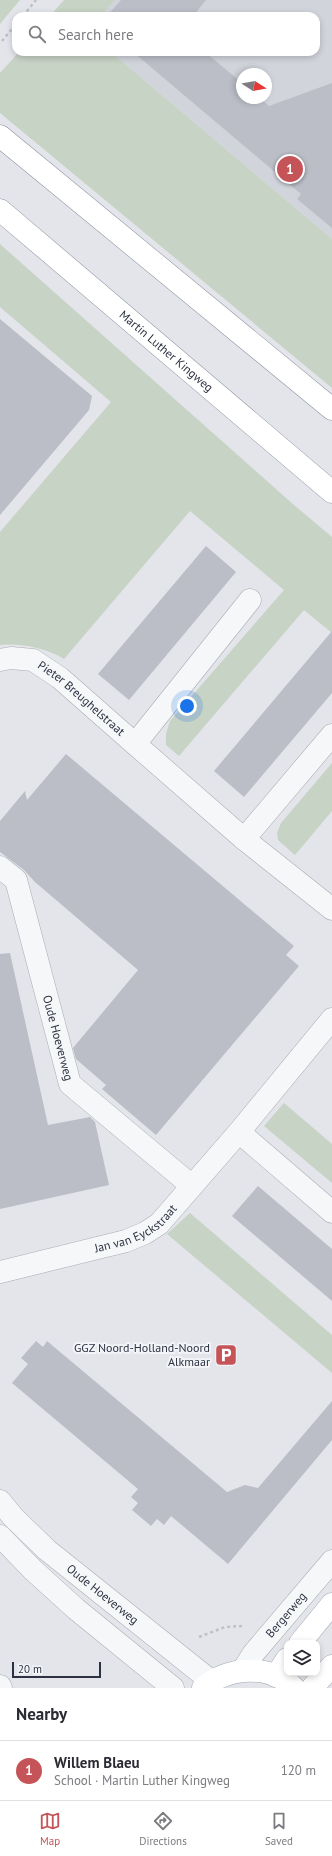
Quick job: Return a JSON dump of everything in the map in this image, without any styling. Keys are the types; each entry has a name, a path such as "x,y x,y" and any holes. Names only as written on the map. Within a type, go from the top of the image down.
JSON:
{"main road":[{"path":"0,136 332,409"},
{"name":"Martin Luther Kingweg","path":"0,210 332,492"},
{"path":"302,1640 332,1604"},
{"path":"312,1688 332,1666"},
{"path":"207,1685 226,1674 243,1670 284,1674"}],"street":[{"name":"Pieter Breughelstraat","path":"135,744 250,600"},
{"name":"Pieter Breughelstraat","path":"0,660 11,658 33,660 60,678 244,839 332,909"},
{"path":"244,839 332,735"},
{"name":"Oude Hoeverweg","path":"0,867 16,880 70,1084 192,1186"},
{"name":"Jan van Eyckstraat","path":"0,1272 126,1242 145,1234 159,1224 239,1132 332,1019"},
{"path":"239,1132 332,1212"},
{"name":"Oude Hoeverweg","path":"0,1501 24,1529 47,1550 175,1653 207,1685"},
{"path":"24,1529 2,1543 76,1609 173,1688"},
{"name":"Bergerweg","path":"243,1670 253,1654 332,1561"}],"path":[{"path":"26,12 36,0"},
{"path":"2,41 12,29"},
{"path":"175,1653 197,1638 225,1627 256,1624 274,1629"}],"shaded area":[{"path":"115,0 332,0 332,239 116,56 320,56 320,12 104,12"}],"green space":[{"path":"0,0 20,0 0,24"},
{"path":"64,0 115,0 104,12 54,12"},
{"path":"15,56 116,56 332,239 332,388 0,113 0,73"},
{"path":"0,244 332,537 332,633 304,610 179,756 166,745 166,734 170,721 284,590 190,511 64,659 57,655 33,647 0,645 0,532 111,402 0,307"},
{"path":"332,763 332,811 295,855 278,840 277,833 281,823"},
{"path":"284,1103 332,1144 332,1183 264,1126"},
{"path":"190,1213 332,1335 332,1373 167,1234"}],"building":[{"path":"121,0 206,0 196,12 110,12"},
{"path":"138,56 210,56 236,78 236,104 267,104 269,106 332,83 332,228 297,199 301,194"},
{"path":"0,319 92,396 89,410 0,515"},
{"path":"206,546 236,572 129,700 98,674"},
{"path":"332,631 332,693 244,797 214,771"},
{"path":"66,754 294,946 286,955 299,966 156,1135 102,1089 106,1085 76,1059 73,1048 138,970 35,882 24,870 0,852 0,821 25,791 27,800"},
{"path":"10,953 48,1125 90,1117 95,1122 109,1185 0,1209 0,954"},
{"path":"258,1186 332,1249 332,1301 232,1216"},
{"path":"36,1341 43,1347 47,1341 227,1492 245,1485 258,1488 332,1401 332,1440 228,1564 171,1516 164,1525 157,1519 151,1526 132,1510 138,1503 131,1497 138,1489 12,1383 28,1364 21,1358"}],"place":[{"name":"Willem Blaeu","path":"290,169"},
{"name":"GGZ Noord-Holland-Noord Alkmaar","path":"226,1355"}]}
